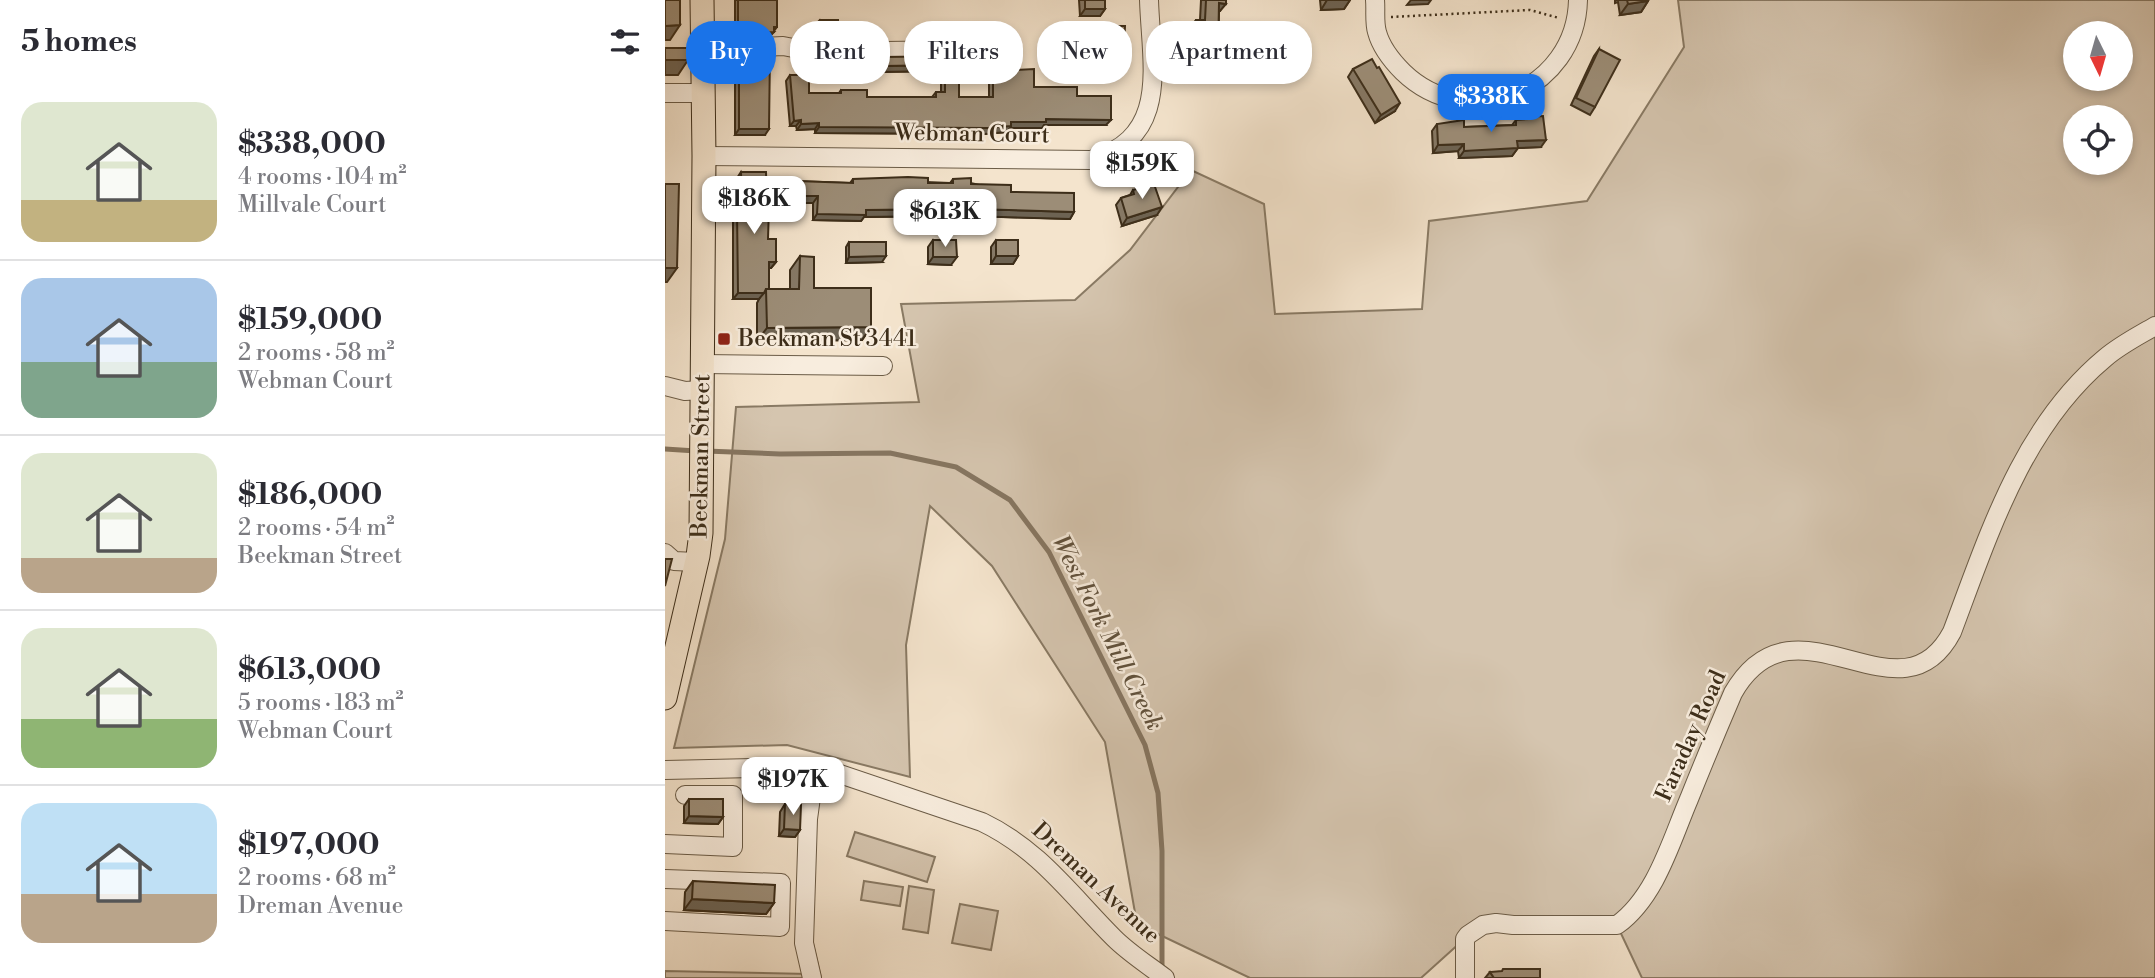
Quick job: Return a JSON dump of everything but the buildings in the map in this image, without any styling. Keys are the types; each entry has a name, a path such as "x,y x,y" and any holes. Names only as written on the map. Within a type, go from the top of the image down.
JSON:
{"main road":[{"name":"Beekman Street","path":"702,0 702,21"},
{"name":"Beekman Street","path":"665,698 701,533 703,84"}],"street":[{"name":"Webman Court","path":"704,156 1091,160 1106,156 1132,139 1148,113 1152,89 1149,0"},
{"path":"1376,9 1377,31 1382,45 1395,64 1411,80 1437,95 1467,102 1482,102 1505,98 1519,92 1539,80 1555,64 1564,52 1573,31 1578,0"},
{"path":"776,46 814,52 904,51"},
{"path":"665,93 703,93"},
{"name":"Faraday Road","path":"1465,978 1465,939 1483,925 1617,925 1629,917 1659,871 1733,693 1740,680 1763,659 1778,653 1809,650 1888,669 1904,669 1920,666 1934,657 1945,646 1952,632 1997,514 2036,439 2083,377 2106,356 2155,326"},
{"path":"703,364 883,366"},
{"path":"665,386 685,391 703,390"},
{"path":"665,553 674,561 696,562"},
{"path":"812,978 804,943 808,819 815,768"},
{"name":"Dreman Avenue","path":"665,770 815,768 852,777 982,822 1022,845 1053,872 1117,941 1165,978"},
{"path":"665,844 733,847 733,769"},
{"path":"684,770 688,803 721,803 724,826 723,838 718,847"},
{"path":"685,795 733,794"},
{"path":"665,879 700,902 749,904 700,902 665,920"}],"path":[{"path":"1376,9 1531,10 1575,22"}],"shaded area":[{"path":"1678,0 2155,0 2155,978 1642,978 1617,925 1472,932 1421,978 1250,978 1137,924 1105,742 992,566 930,506 906,645 910,777 787,745 674,748 725,539 736,407 919,402 901,304 1075,300 1130,250 1191,170 1264,204 1275,314 1422,309 1429,221 1587,201 1684,47"},
{"path":"855,832 935,857 927,882 847,856"},
{"path":"864,881 903,887 900,906 861,900"},
{"path":"909,886 934,890 928,933 903,929"},
{"path":"960,904 998,911 991,950 952,943"},
{"path":"804,943 813,944 821,978 665,978 665,971 809,974"}],"waterway":[{"name":"West Fork Mill Creek","path":"665,449 696,451"},
{"name":"West Fork Mill Creek","path":"706,451 780,454 890,453 956,467 1010,500 1049,552 1145,745 1158,793 1162,851 1162,971"}],"place":[{"name":"Beekman St 3441","path":"724,339"}]}
